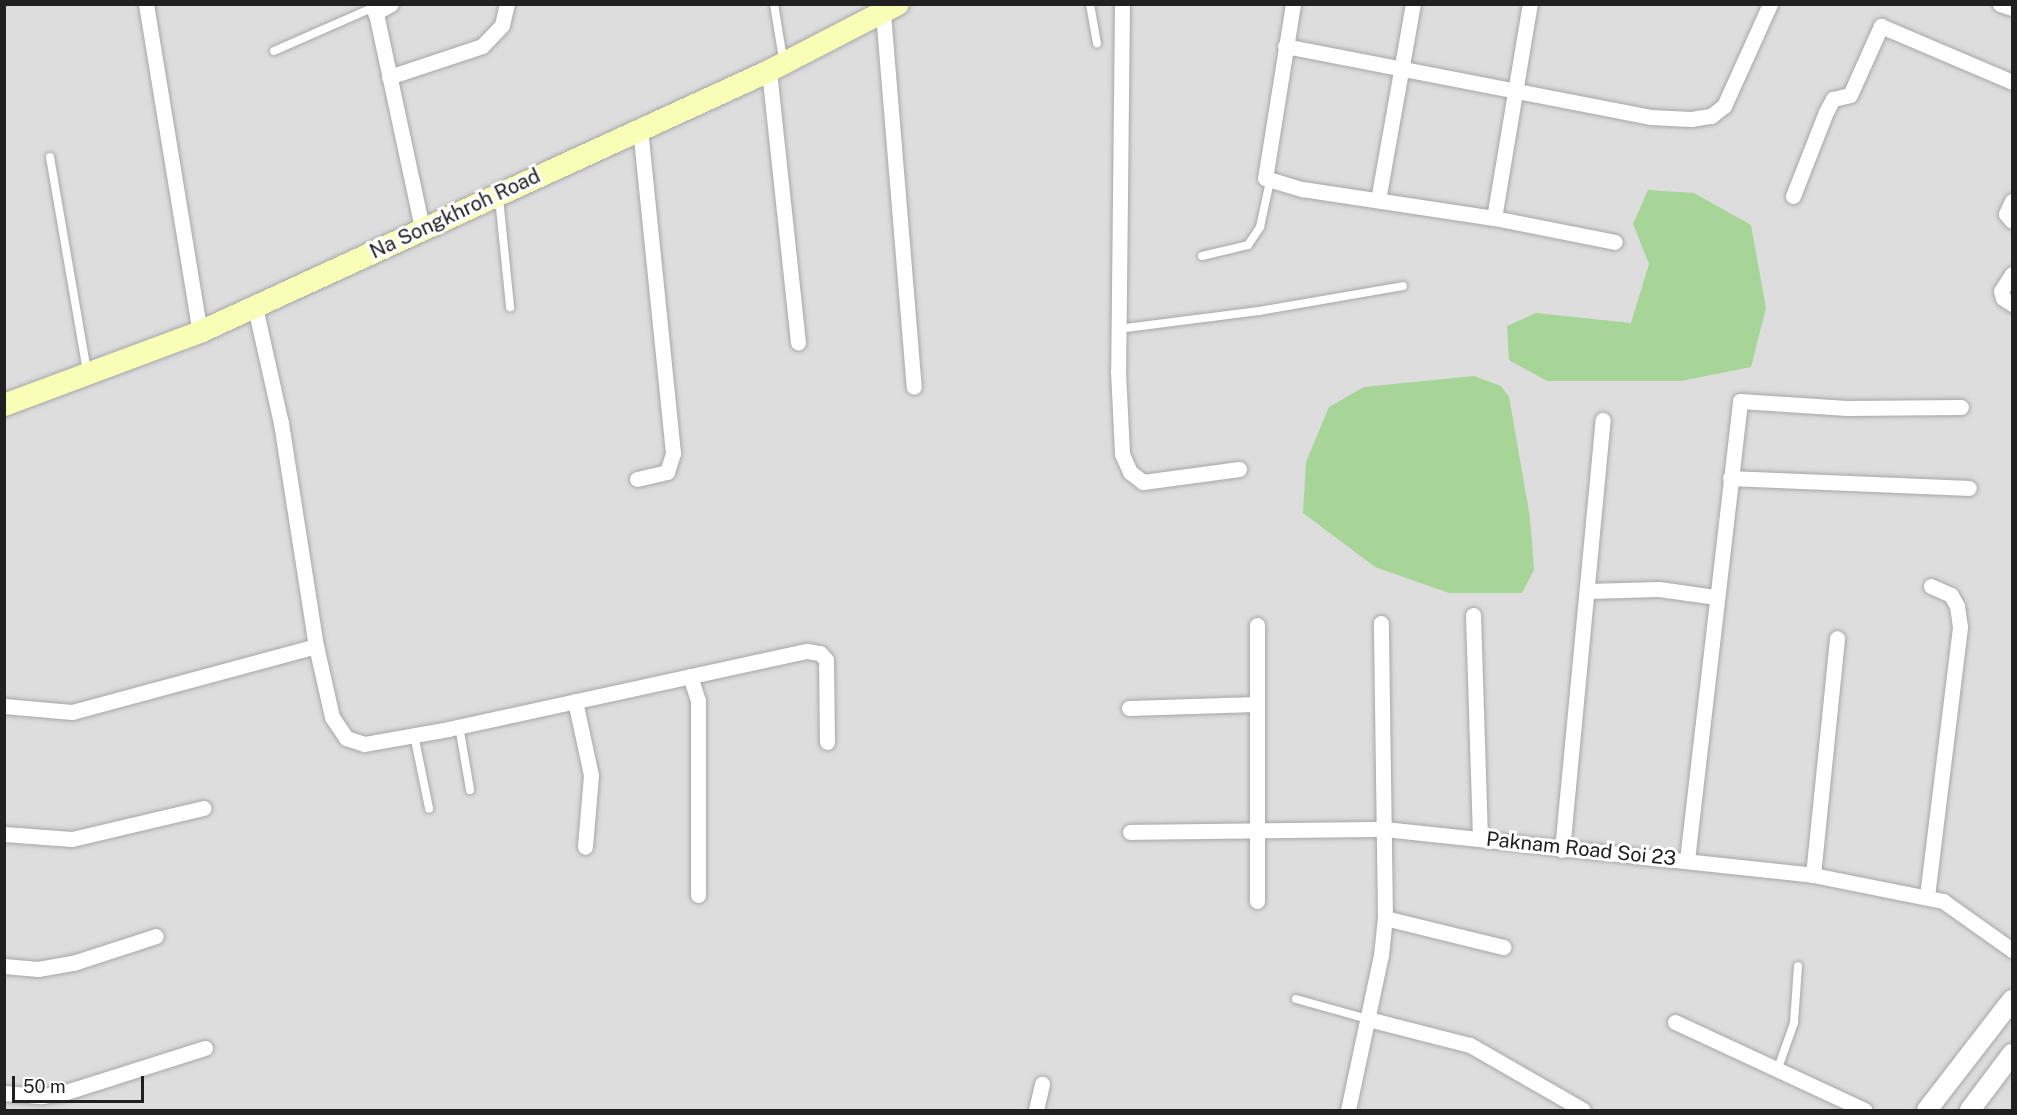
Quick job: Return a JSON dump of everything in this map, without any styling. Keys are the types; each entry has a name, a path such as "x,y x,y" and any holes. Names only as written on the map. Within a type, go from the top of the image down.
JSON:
{"main road":[{"name":"Na Songkhroh Road","path":"4,405 88,377 200,332 776,67 890,8"}],"street":[{"path":"146,4 200,332"},
{"path":"391,4 374,8 422,228"},
{"path":"389,77 482,46 502,25 507,4"},
{"path":"1122,4 1119,442 1130,472 1143,482 1156,483 1239,469"},
{"path":"1293,4 1263,172 1270,181 1494,218 1615,242"},
{"path":"1378,200 1413,4"},
{"path":"1494,218 1530,4"},
{"path":"1286,46 1517,89 1650,117 1711,116 1724,106 1770,4"},
{"path":"2000,4 2013,8"},
{"path":"890,8 914,387"},
{"path":"1793,196 1826,112 1833,99 1850,95 1881,26 2013,82"},
{"path":"776,67 798,342"},
{"path":"637,479 667,472 673,453 640,129"},
{"path":"2013,201 2006,214 2013,221"},
{"path":"2013,274 2001,291 2003,298 2013,304"},
{"path":"255,307 281,423 316,646 332,717 346,738 364,744 575,701 780,654 820,653 826,660 826,742"},
{"path":"1687,860 1738,407 1745,399 1847,408 1961,407"},
{"path":"1562,850 1603,420"},
{"path":"1730,478 1969,488"},
{"path":"1927,896 1960,627 1957,606 1951,596 1931,586"},
{"path":"1587,591 1659,589 1716,597"},
{"path":"1473,615 1480,838"},
{"path":"1348,1110 1368,1019 1385,918 1382,623"},
{"path":"1257,625 1257,901"},
{"path":"1813,875 1837,638"},
{"path":"4,706 72,712 316,646"},
{"path":"690,676 698,702 699,895"},
{"path":"575,701 591,775 585,847"},
{"path":"1130,708 1256,704"},
{"path":"4,834 72,838 203,808"},
{"name":"Paknam Road Soi 23","path":"1130,832 1385,829 1480,838 1562,850 1687,860 1813,875 1927,896 1954,906 2013,950"},
{"path":"1385,918 1503,947"},
{"path":"4,966 38,969 73,963 156,936"},
{"path":"1927,1110 2013,1000"},
{"path":"1368,1019 1470,1045 1583,1110"},
{"path":"1675,1022 1865,1110"},
{"path":"4,1093 42,1096 63,1093 205,1048"},
{"path":"1970,1110 2013,1054"},
{"path":"1036,1110 1042,1084"}],"lane":[{"path":"774,4 776,67"},
{"path":"1090,4 1096,43"},
{"path":"274,51 374,8"},
{"path":"50,157 88,377"},
{"path":"1202,256 1248,246 1260,227 1270,181"},
{"path":"498,193 510,307"},
{"path":"1118,329 1259,311 1403,286"},
{"path":"459,726 470,790"},
{"path":"414,735 429,808"},
{"path":"1778,1068 1794,1023 1798,966"},
{"path":"1296,999 1368,1019"}],"shaded area":[{"path":"5,5 2012,5 2012,1110 5,1110"}],"green space":[{"path":"1648,190 1694,193 1751,225 1766,308 1751,367 1681,381 1547,381 1509,360 1507,326 1536,313 1631,323 1649,264 1633,224"},
{"path":"1474,376 1501,386 1509,397 1530,517 1534,570 1522,593 1449,593 1375,567 1303,513 1306,462 1329,407 1364,387"}]}
